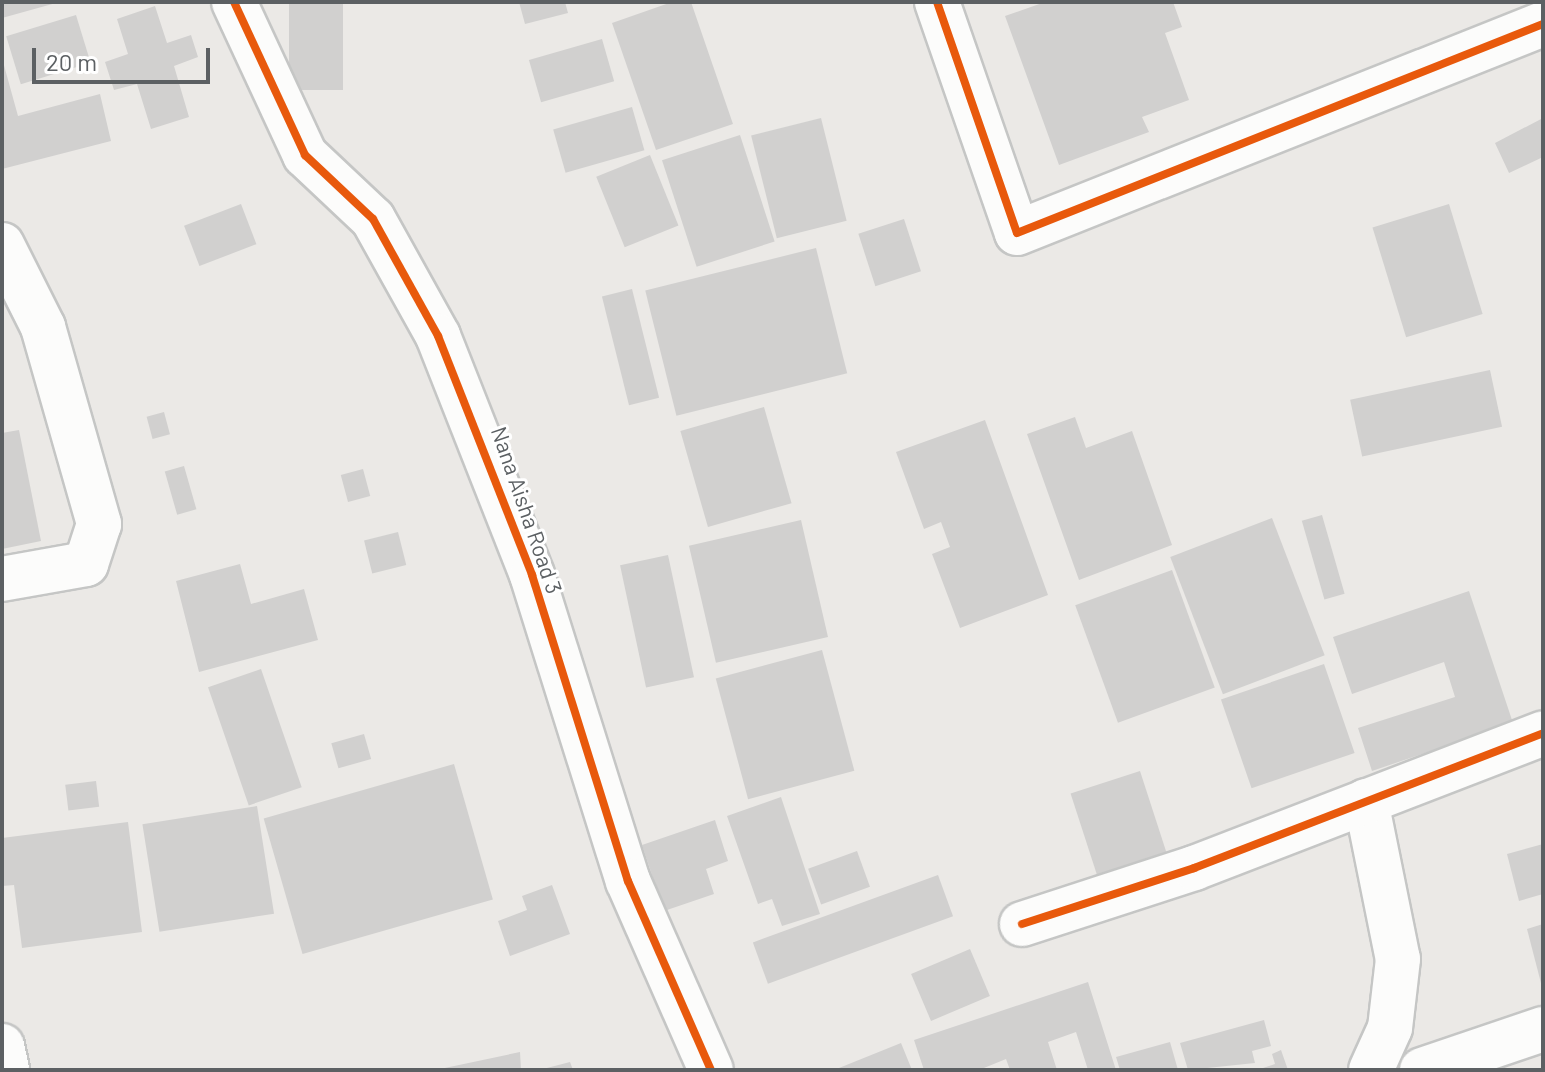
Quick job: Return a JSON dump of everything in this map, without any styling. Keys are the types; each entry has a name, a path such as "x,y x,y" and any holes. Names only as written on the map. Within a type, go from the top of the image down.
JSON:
{"street":[{"name":"Nana Aisha Road 3","path":"234,2 305,155 373,219 438,336 532,575 628,881 711,1070"},
{"path":"937,2 1017,233 1543,24"},
{"path":"2,245 43,327 99,524 86,564 2,579"},
{"path":"1022,924 1366,801 1543,733"},
{"path":"1366,801 1398,959 1390,1028 1371,1070"},
{"path":"1422,1070 1543,1029"},
{"path":"2,1046 7,1070"}],"building":[{"path":"2,2 55,2 56,3 2,18"},
{"path":"289,2 343,2 343,90 289,90"},
{"path":"519,2 565,2 568,13 525,24"},
{"path":"672,2 691,2 733,124 656,150 612,23"},
{"path":"1045,2 1173,2 1182,27 1165,33 1189,100 1142,117 1149,132 1059,165 1005,16"},
{"path":"155,6 167,43 191,35 198,57 174,66 189,117 151,129 137,84 114,90 105,62 128,54 117,19"},
{"path":"76,15 91,63 21,84 6,36"},
{"path":"602,39 614,81 541,102 529,60"},
{"path":"2,58 18,116 100,94 111,141 2,169"},
{"path":"632,107 644,150 566,173 553,130"},
{"path":"821,118 847,221 777,238 751,135"},
{"path":"1543,118 1543,157 1509,173 1495,143"},
{"path":"740,135 775,242 697,267 662,160"},
{"path":"650,155 678,225 625,247 596,177"},
{"path":"241,204 256,244 199,266 184,226"},
{"path":"1449,204 1483,314 1406,337 1372,227"},
{"path":"904,219 921,271 875,286 858,234"},
{"path":"816,248 847,373 676,416 645,291"},
{"path":"632,289 659,398 629,405 602,296"},
{"path":"1490,370 1502,427 1362,456 1350,400"},
{"path":"764,407 792,503 708,527 680,431"},
{"path":"164,412 170,434 153,439 147,417"},
{"path":"1075,417 1086,448 1132,431 1172,545 1079,580 1027,434"},
{"path":"985,420 1048,595 960,628 932,554 950,547 941,522 924,529 896,452"},
{"path":"19,430 41,541 2,549 2,433"},
{"path":"184,466 196,509 177,515 165,472"},
{"path":"363,469 370,496 348,502 341,475"},
{"path":"1322,515 1345,594 1324,600 1302,521"},
{"path":"1272,518 1325,655 1223,694 1170,557"},
{"path":"801,520 828,637 716,663 689,546"},
{"path":"398,532 406,565 372,573 364,540"},
{"path":"668,555 694,677 646,687 620,565"},
{"path":"240,564 251,604 304,589 318,640 199,672 176,581"},
{"path":"1172,570 1215,687 1118,723 1075,605"},
{"path":"1469,591 1513,723 1372,771 1358,728 1455,697 1444,662 1352,694 1333,637"},
{"path":"822,650 854,771 748,799 716,678"},
{"path":"1324,664 1355,753 1252,788 1221,699"},
{"path":"261,669 302,787 249,805 208,687"},
{"path":"364,734 371,759 338,768 331,743"},
{"path":"454,764 493,900 303,954 264,819"},
{"path":"1140,771 1168,856 1098,878 1071,794"},
{"path":"96,781 99,807 68,811 65,785"},
{"path":"781,797 820,914 782,926 772,899 758,904 727,816"},
{"path":"257,806 274,914 159,932 142,824"},
{"path":"715,820 728,861 706,869 714,894 664,911 642,845"},
{"path":"128,822 142,932 22,948 14,885 2,886 2,838"},
{"path":"1543,844 1543,894 1519,901 1507,854"},
{"path":"857,851 870,887 821,904 808,869"},
{"path":"938,875 953,916 768,984 753,942"},
{"path":"552,885 570,934 510,956 498,921 527,910 522,896"},
{"path":"1543,924 1543,987 1542,987 1527,929"},
{"path":"970,949 990,996 931,1021 911,974"},
{"path":"1088,982 1116,1070 1088,1070 1076,1032 1048,1042 1057,1070 1010,1070 1006,1059 979,1070 924,1070 914,1040"},
{"path":"1264,1020 1271,1046 1252,1051 1255,1063 1188,1070 1180,1043"},
{"path":"1170,1042 1178,1070 1120,1070 1116,1057"},
{"path":"901,1043 912,1070 834,1070"},
{"path":"1281,1050 1288,1070 1257,1070 1275,1064 1272,1054"},
{"path":"520,1052 521,1070 440,1070 440,1069"},
{"path":"570,1062 573,1070 543,1070 543,1069"}],"cycle path":[{"path":"234,2 305,155 373,219 438,336 532,575 628,881 711,1070"},
{"path":"937,2 1017,233 1543,24"},
{"path":"1022,924 1194,868 1543,733"}]}
